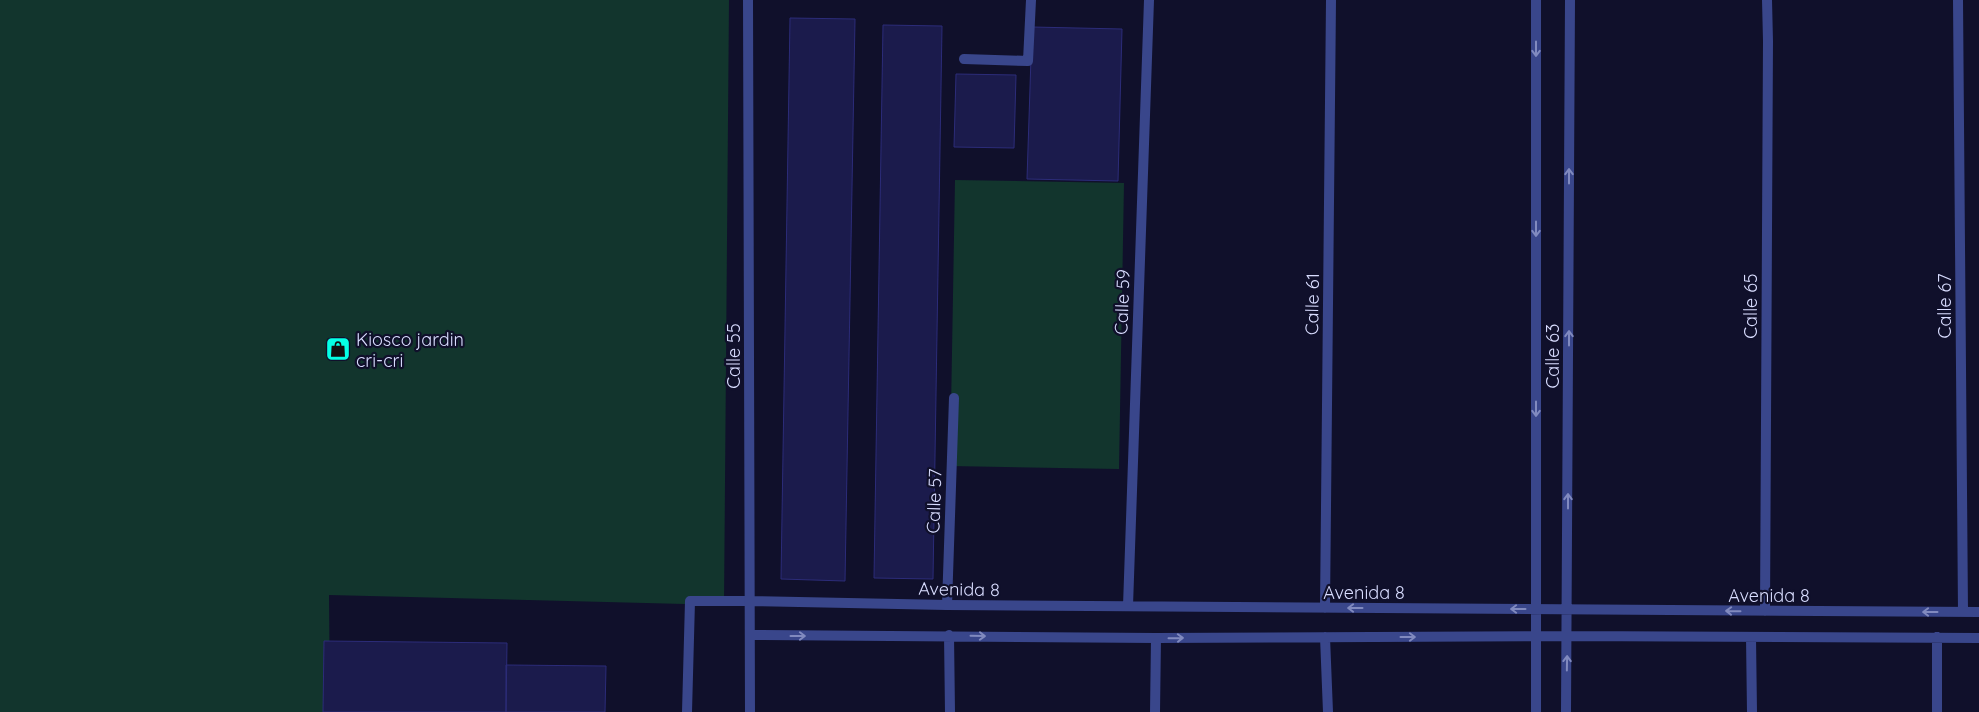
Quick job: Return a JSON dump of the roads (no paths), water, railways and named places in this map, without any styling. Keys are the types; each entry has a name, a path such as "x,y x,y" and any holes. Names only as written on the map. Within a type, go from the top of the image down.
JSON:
{"street":[{"name":"Calle 55","path":"748,0 750,712"},
{"path":"964,59 1028,61 1032,0"},
{"name":"Calle 59","path":"1128,606 1149,0"},
{"name":"Calle 61","path":"1325,608 1331,0"},
{"name":"Calle 63","path":"1536,0 1536,712"},
{"name":"Calle 63","path":"1566,712 1570,0"},
{"name":"Calle 65","path":"1765,611 1768,51 1766,0"},
{"name":"Calle 67","path":"1958,0 1962,612"},
{"name":"Calle 57","path":"947,605 954,398"},
{"name":"Avenida 8","path":"687,712 690,601 947,605 1979,612"},
{"path":"750,635 1156,638 1567,636 1979,638"},
{"path":"949,635 950,712"},
{"path":"1326,637 1328,712"},
{"path":"1751,637 1752,712"},
{"path":"1937,637 1937,712"},
{"path":"1155,712 1156,638"}],"place":[{"name":"Kiosco jardin cri-cri","path":"338,349"}]}
